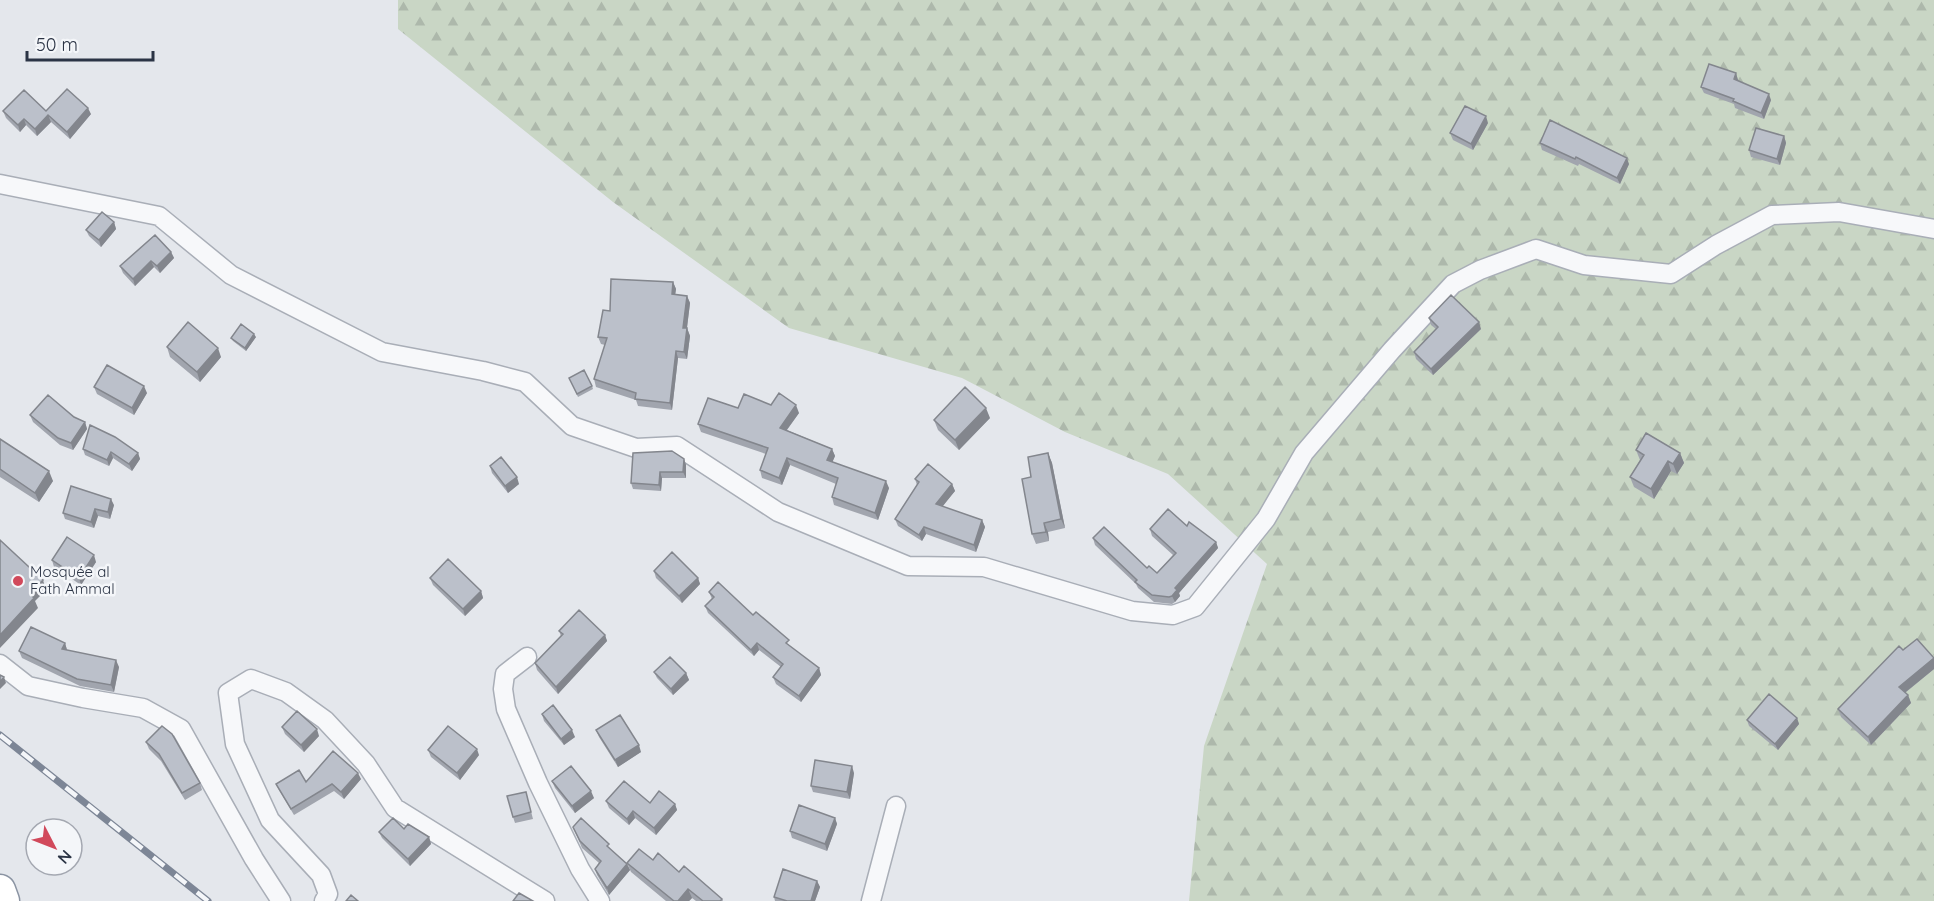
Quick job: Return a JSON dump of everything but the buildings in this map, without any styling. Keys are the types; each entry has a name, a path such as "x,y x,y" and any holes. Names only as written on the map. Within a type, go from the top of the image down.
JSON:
{"highway":[{"path":"0,890 4,901"}],"street":[{"path":"0,184 159,216 231,275 382,352 483,371 525,382 572,426 636,448 677,446 778,512 908,566 984,567 1132,611 1173,615 1195,607 1266,519 1304,453 1392,351 1453,284 1480,270 1536,249 1584,265 1671,274 1716,245 1772,215 1839,212 1934,229"},
{"path":"527,657 505,674 503,689 506,709 538,783 580,869 600,901"},
{"path":"0,664 28,686 143,708 180,729 254,859 281,901"},
{"path":"324,901 328,894 321,875 270,820 235,744 228,693 251,679 286,692 325,720 366,764 395,808 545,901"},
{"path":"871,901 896,806"}],"green space":[{"path":"398,0 1934,0 1934,901 1189,901 1204,746 1267,564 1168,474 1065,432 962,378 789,328 613,202 398,29"}],"railway":[{"path":"0,735 208,901"}],"place":[{"name":"Mosquée al Fath Ammal","path":"18,581"}]}
